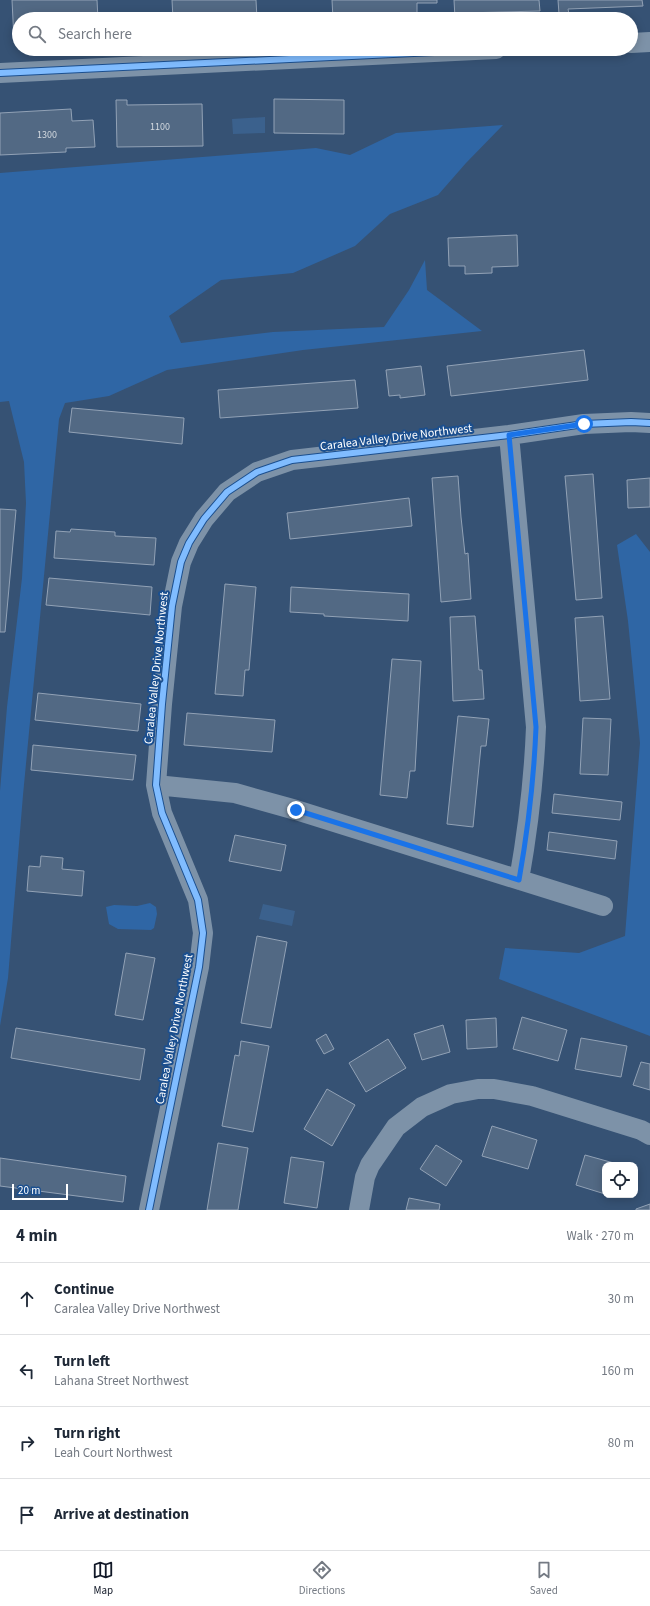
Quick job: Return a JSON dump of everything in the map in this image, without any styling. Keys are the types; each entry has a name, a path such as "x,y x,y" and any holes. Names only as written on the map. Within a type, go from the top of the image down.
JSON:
{"street":[{"path":"638,43 650,42"},
{"path":"0,72 345,56"},
{"name":"Caralea Valley Drive Northwest","path":"149,1210 200,967 202,933 198,900 162,813 156,785 162,704 171,620 181,562 189,543 204,519 227,492 258,472 292,460 509,435 584,424 631,422 650,423"},
{"path":"509,435 536,727 535,764 529,824 519,880"},
{"path":"156,785 235,794 311,815 603,906"},
{"path":"359,1210 365,1177 370,1165 396,1127 422,1107 451,1094 478,1089 494,1089 532,1096 641,1130 650,1135"}],"shaded area":[{"path":"265,117 265,133 233,134 232,119"},
{"path":"503,125 466,163 438,195 390,214 355,246 293,273 221,280 169,316 181,343 273,332 384,327 409,290 425,260 427,290 482,331 303,350 167,370 109,396 65,403 59,419 23,795 8,978 0,1026 0,791 7,707 22,578 26,503 24,462 9,401 0,402 0,173 316,148 350,155 396,133"},
{"path":"636,534 650,552 650,1036 499,979 505,948 579,953 625,936 640,743 628,621 617,545"},
{"path":"150,903 156,907 157,914 154,928 151,930 118,929 109,924 106,907 114,905 137,906"},
{"path":"263,904 295,911 292,926 259,919"}],"building":[{"path":"12,0 97,0 98,12 13,12"},
{"path":"172,0 256,0 257,12 173,12"},
{"path":"332,0 437,0 437,3 417,3 417,12 333,12"},
{"path":"454,0 539,0 540,11 502,12 455,12"},
{"path":"558,0 642,0 643,6 568,9 569,12 559,12"},
{"path":"274,99 344,100 344,134 274,133"},
{"path":"116,100 127,100 127,105 202,104 203,146 117,147"},
{"path":"71,109 72,121 93,120 95,147 66,148 66,152 0,155 0,113"},
{"path":"517,235 518,266 492,267 492,273 465,274 465,266 449,266 448,238"},
{"path":"584,350 588,380 451,396 447,366"},
{"path":"421,366 425,395 400,398 400,395 389,396 386,370"},
{"path":"355,380 358,408 220,418 218,390"},
{"path":"72,408 184,418 182,444 69,432"},
{"path":"593,474 602,598 576,600 565,476"},
{"path":"458,476 465,554 468,553 471,599 441,602 432,478"},
{"path":"650,478 650,507 628,508 627,480"},
{"path":"409,498 412,526 290,539 287,513"},
{"path":"0,509 16,510 5,632 0,632"},
{"path":"71,529 115,532 115,536 156,538 154,565 54,558 56,531 70,532"},
{"path":"49,578 152,587 150,615 46,605"},
{"path":"225,584 256,587 249,670 245,670 243,696 215,694"},
{"path":"291,587 409,594 408,621 324,616 324,614 290,612"},
{"path":"475,616 479,670 482,670 484,699 453,701 450,617"},
{"path":"603,616 610,699 580,701 575,618"},
{"path":"392,659 421,661 415,771 410,771 407,798 380,795"},
{"path":"38,693 141,704 138,731 35,720"},
{"path":"187,713 275,720 272,752 184,745"},
{"path":"458,716 489,719 486,746 481,746 473,827 447,824"},
{"path":"583,718 611,719 608,775 580,774"},
{"path":"33,745 136,755 133,780 31,770"},
{"path":"554,794 622,802 620,820 552,813"},
{"path":"549,832 617,841 615,859 547,850"},
{"path":"235,835 286,845 281,871 229,861"},
{"path":"41,856 63,858 62,869 84,871 82,896 27,891 29,866 40,867"},
{"path":"257,936 287,942 271,1028 241,1023"},
{"path":"126,953 155,958 143,1020 115,1015"},
{"path":"522,1017 567,1030 558,1061 513,1049"},
{"path":"496,1018 497,1047 467,1049 466,1020"},
{"path":"443,1025 450,1052 422,1060 414,1034"},
{"path":"16,1028 145,1049 140,1080 11,1058"},
{"path":"326,1034 334,1049 324,1054 316,1040"},
{"path":"581,1038 627,1046 621,1077 575,1069"},
{"path":"388,1039 406,1068 366,1092 349,1063"},
{"path":"241,1041 269,1046 253,1132 222,1126 235,1055 239,1056"},
{"path":"641,1062 650,1064 650,1090 633,1085"},
{"path":"327,1089 355,1105 332,1146 304,1129"},
{"path":"492,1126 537,1140 528,1169 482,1156"},
{"path":"218,1143 248,1148 238,1210 207,1210"},
{"path":"436,1145 462,1161 446,1186 420,1169"},
{"path":"585,1155 610,1162 602,1162 602,1193 576,1185"},
{"path":"291,1157 324,1162 317,1208 284,1203"},
{"path":"0,1158 126,1176 123,1202 0,1186"},
{"path":"409,1198 440,1204 439,1210 406,1210"},
{"path":"650,1204 650,1210 636,1210 636,1209"}],"cycle path":[{"path":"0,73 351,56"},
{"path":"149,1210 199,967 203,933 198,900 162,813 156,785 162,704 172,606 181,562 189,543 204,519 227,492 257,472 292,460 509,435 584,424 631,422 650,423"}],"route":[{"path":"296,810 519,880 529,824 535,764 536,727 509,435 584,424"}]}
